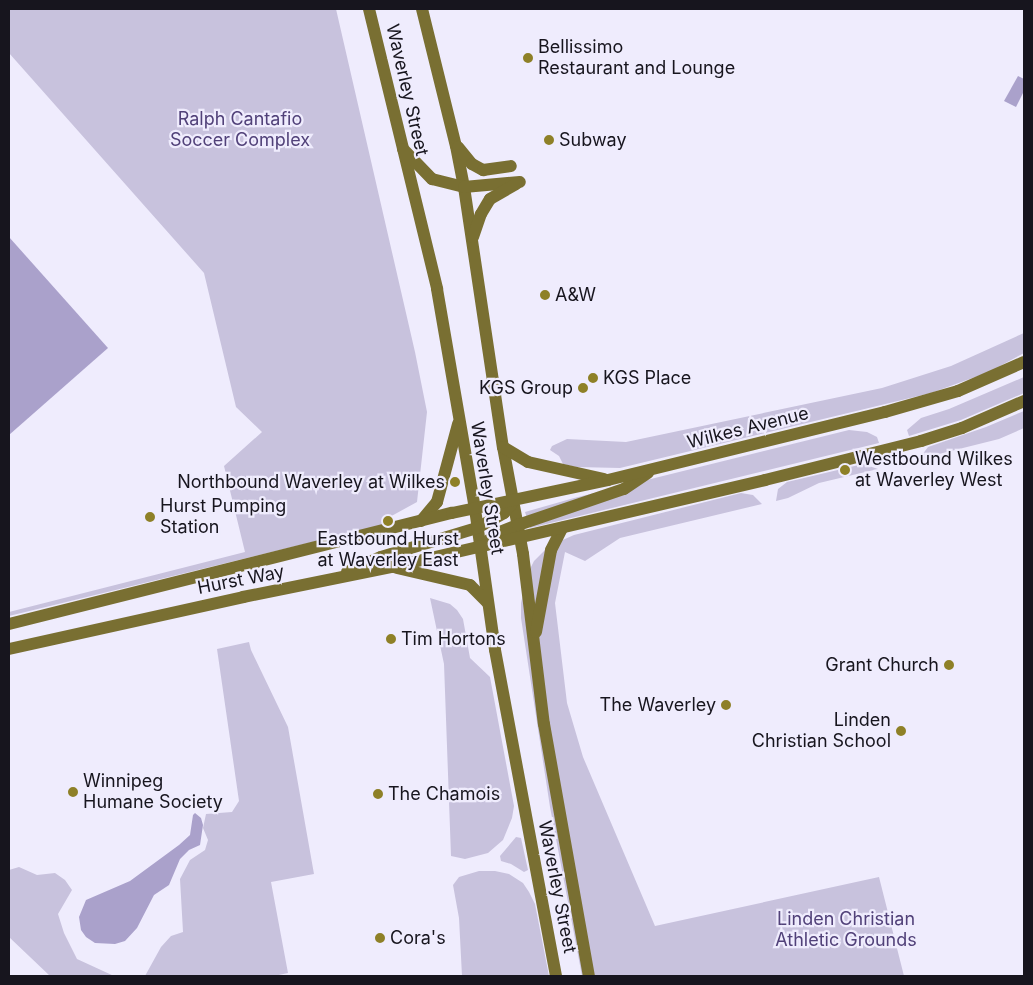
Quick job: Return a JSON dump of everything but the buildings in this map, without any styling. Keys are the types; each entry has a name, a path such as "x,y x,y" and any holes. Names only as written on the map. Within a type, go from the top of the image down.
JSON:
{"main road":[{"name":"Waverley Street","path":"369,9 437,289 475,510 488,603 556,976"},
{"name":"Waverley Street","path":"422,9 464,186 503,448 520,538 544,724 589,976"},
{"path":"456,146 472,164 484,170 510,166"},
{"path":"402,148 432,178 464,186 520,182 490,199 481,214 473,240"},
{"name":"Wilkes Avenue","path":"475,510 608,480 876,414 949,393 1024,362"},
{"path":"480,547 921,441 970,424 1024,401"},
{"path":"421,521 437,502 459,419"},
{"path":"503,448 528,462 608,480"},
{"path":"480,547 497,533 624,489 653,469"},
{"path":"321,583 381,557 477,528 504,513 514,502"},
{"name":"Hurst Way","path":"9,624 421,521 475,510"},
{"path":"534,647 551,550 562,528"},
{"name":"Hurst Way","path":"9,650 243,597 321,583 480,547"},
{"path":"392,567 470,584 488,603"}],"green space":[{"name":"Ralph Cantafio Soccer Complex","path":"9,9 336,9 415,352 427,412 417,502 386,519 386,524 9,616 9,612 245,552 224,466 262,432 236,407 204,273 9,53"},
{"path":"1024,333 1024,353 989,372 931,393 620,468 576,467 563,464 559,456 550,450 552,446 567,439 626,442 882,388 951,366"},
{"path":"1024,377 1024,393 961,420 909,436 907,430 921,418 949,409"},
{"path":"1024,411 1024,428 999,439 919,459 928,447 986,427"},
{"path":"849,430 867,432 877,437 879,443 530,528 525,512 574,498"},
{"path":"863,464 878,469 819,483 788,498 776,501 778,489 787,482"},
{"name":"Linden Christian Athletic Grounds","path":"741,493 753,495 762,504 620,538 585,561 565,552 555,603 567,703 583,757 655,926 879,877 904,976 582,976 550,807 521,618 521,603 528,573 534,561 549,546 574,535"},
{"path":"430,598 450,604 457,610 463,619 470,658 490,677 514,806 512,818 503,840 488,853 465,859 451,856 444,664"},
{"path":"249,642 251,650 288,727 314,874 271,882 288,973 274,976 145,976 161,947 171,936 183,932 180,879 190,860 205,850 208,840 203,828 206,814 232,812 239,801 217,649"},
{"path":"516,837 521,838 528,870 524,872 511,864 501,861 500,856"},
{"path":"19,867 37,875 55,873 65,880 72,890 58,914 64,933 77,959 114,976 50,976 9,937 9,870"},
{"path":"479,871 495,871 509,874 523,883 529,892 535,904 549,976 462,976 459,918 453,885 459,877"}],"shaded area":[{"path":"1018,76 1024,79 1024,91 1016,107 1004,101"},
{"path":"9,237 108,348 9,435"},
{"path":"195,813 201,818 203,825 200,845 189,850 180,859 169,885 154,895 137,928 125,941 115,944 95,943 86,937 81,930 79,917 86,900 130,881 179,845 190,835 193,815"}],"place":[{"name":"Bellissimo Restaurant and Lounge","path":"528,58"},
{"name":"Subway","path":"549,140"},
{"name":"A&W","path":"545,295"},
{"name":"KGS Place","path":"593,378"},
{"name":"KGS Group","path":"583,388"},
{"name":"Westbound Wilkes at Waverley West","path":"845,470"},
{"name":"Northbound Waverley at Wilkes","path":"455,482"},
{"name":"Hurst Pumping Station","path":"150,517"},
{"name":"Eastbound Hurst at Waverley East","path":"388,521"},
{"name":"Tim Hortons","path":"391,639"},
{"name":"Grant Church","path":"949,665"},
{"name":"The Waverley","path":"726,705"},
{"name":"Linden Christian School","path":"901,731"},
{"name":"Winnipeg Humane Society","path":"73,792"},
{"name":"The Chamois","path":"378,794"},
{"name":"Cora's","path":"380,938"}]}
